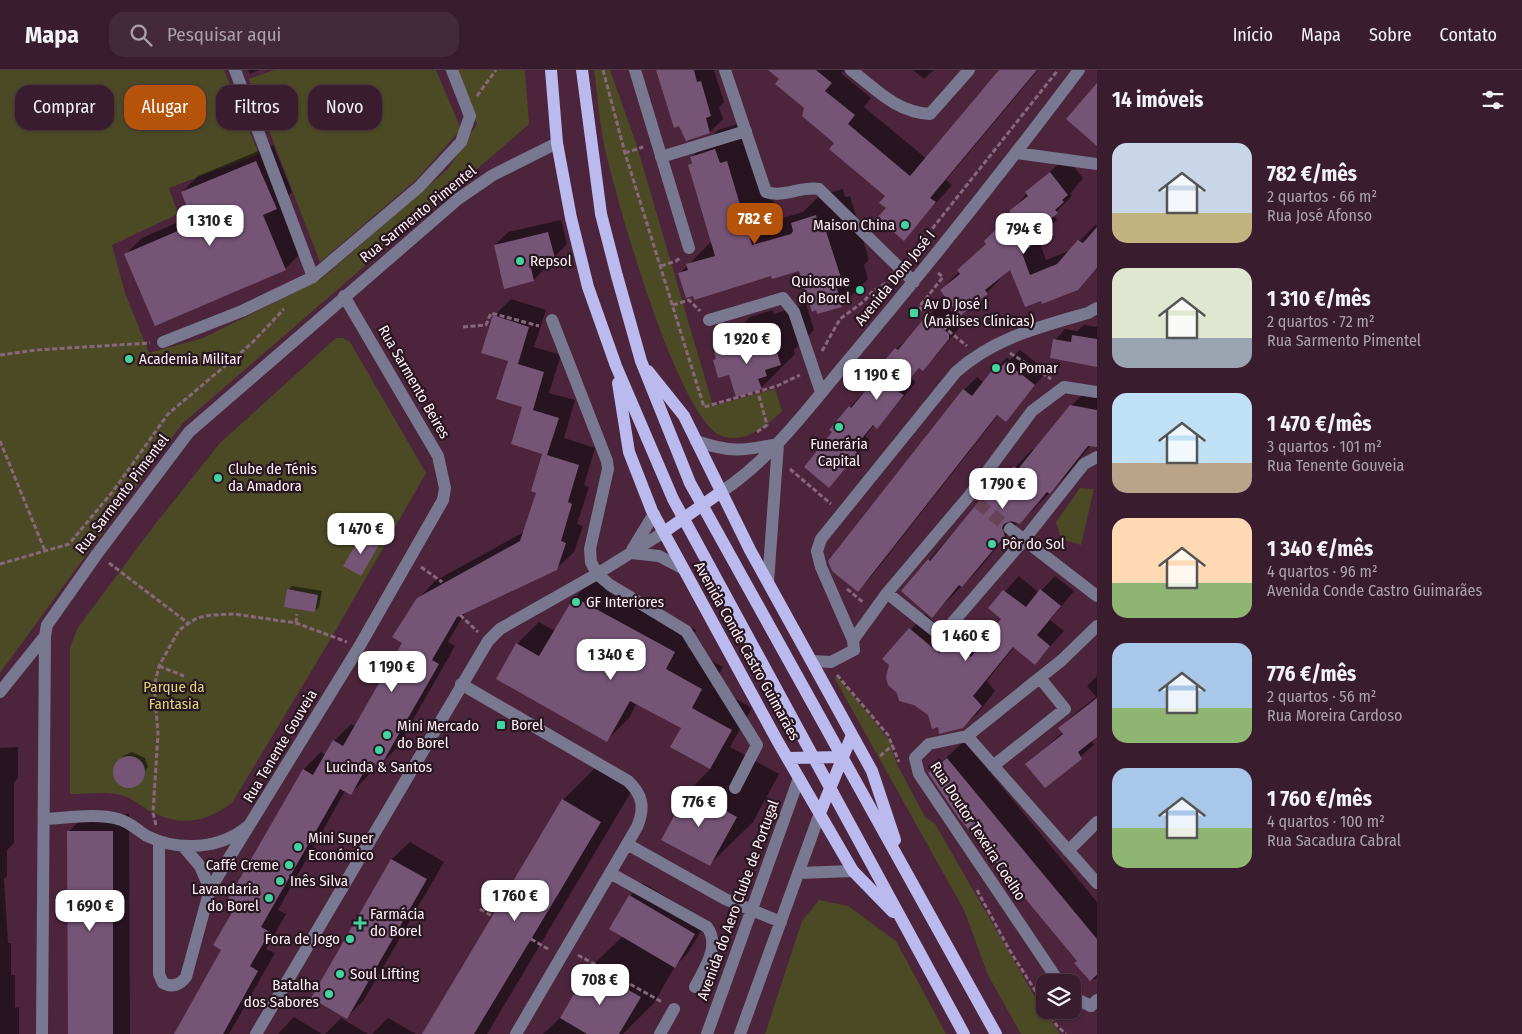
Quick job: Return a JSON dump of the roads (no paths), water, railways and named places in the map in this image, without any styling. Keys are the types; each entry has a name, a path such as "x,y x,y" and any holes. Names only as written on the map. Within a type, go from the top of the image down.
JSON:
{"main road":[{"name":"Avenida Conde Castro Guimarães","path":"551,70 557,143 571,218 588,287 616,366 673,498 964,1034"},
{"name":"Avenida Conde Castro Guimarães","path":"582,70 601,214 640,361 690,483 996,1034"},
{"name":"Avenida Conde Castro Guimarães","path":"640,361 684,416 768,582 872,771 904,868"},
{"name":"Avenida Conde Castro Guimarães","path":"616,366 629,452 654,514 682,568 853,871 906,926"},
{"path":"664,532 721,492"},
{"path":"820,813 852,735"},
{"path":"788,758 842,757"}],"street":[{"path":"235,70 313,277"},
{"path":"163,342 242,311 313,277 419,187 461,142 470,116 452,70"},
{"path":"635,70 689,248"},
{"path":"725,70 766,192 774,195 809,188 818,189 914,282"},
{"path":"851,70 899,107 914,113 930,114 969,70"},
{"name":"Avenida Dom José I","path":"721,492 735,483 778,444 914,282 1079,70"},
{"path":"661,156 746,131"},
{"name":"Rua Sarmento Pimentel","path":"42,1034 45,636 48,626 97,554 189,432 344,296 473,188 518,161 557,143"},
{"path":"1016,153 1097,164"},
{"name":"Rua Sarmento Beires","path":"344,296 438,456 445,488"},
{"path":"709,320 782,298 794,312 821,392"},
{"path":"812,661 831,662 854,650 853,640 820,567 817,551 821,539 956,372 977,354 994,344 1088,313 1097,308"},
{"path":"555,325 607,461 608,469 590,549 592,562 597,574 610,585 686,631 757,745 735,788"},
{"path":"853,640 887,593 974,500 1032,411 1064,387 1097,392"},
{"path":"696,441 725,451 752,449 778,444 768,582"},
{"path":"887,593 941,636 1024,541 1084,464 1097,457"},
{"name":"Rua Tenente Gouveia","path":"159,841 159,974 162,983 172,986 178,985 186,978 210,889 254,821 359,647 438,511 445,488"},
{"path":"631,553 654,514"},
{"path":"1010,529 1097,596"},
{"path":"256,1034 488,641 500,629 597,574 664,532"},
{"path":"631,553 652,554 682,568"},
{"path":"1097,626 1062,660 967,736 1097,884"},
{"path":"0,692 45,636"},
{"path":"993,766 1065,709 1040,678"},
{"path":"461,684 628,781 642,800 642,811 637,827 516,1034"},
{"name":"Rua Doutor Texeira Coelho","path":"967,736 929,744 915,758 919,774 1054,974"},
{"name":"Avenida do Aero Clube de Portugal","path":"707,1034 800,778"},
{"path":"740,1034 820,813"},
{"path":"45,819 111,818 127,822 159,841 183,846 219,842 242,831 254,821"},
{"path":"1068,851 1097,822"},
{"path":"627,844 752,911 781,922"},
{"path":"183,846 200,866 210,889"},
{"path":"798,874 843,870 853,871"},
{"path":"610,873 707,927 714,940 713,949 695,987"},
{"path":"1081,1001 1095,1006"},
{"path":"660,1034 674,1009"}],"tunnel":[{"path":"978,503 1010,529"}],"place":[{"name":"Maison China","path":"905,225"},
{"name":"Repsol","path":"520,261"},
{"name":"Quiosque do Borel","path":"860,290"},
{"name":"Av D José I (Análises Clínicas)","path":"914,313"},
{"name":"Academia Militar","path":"129,359"},
{"name":"O Pomar","path":"996,368"},
{"name":"Funerária Capital","path":"839,427"},
{"name":"Clube de Ténis da Amadora","path":"218,478"},
{"name":"Pôr do Sol","path":"992,544"},
{"name":"GF Interiores","path":"576,602"},
{"name":"Borel","path":"501,725"},
{"name":"Mini Mercado do Borel","path":"387,735"},
{"name":"Lucinda & Santos","path":"379,750"},
{"name":"Mini Super Económico","path":"298,847"},
{"name":"Caffé Creme","path":"289,865"},
{"name":"Inês Silva","path":"280,881"},
{"name":"Lavandaria do Borel","path":"269,898"},
{"name":"Farmácia do Borel","path":"360,923"},
{"name":"Fora de Jogo","path":"350,939"},
{"name":"Soul Lifting","path":"340,974"},
{"name":"Batalha dos Sabores","path":"329,994"}],"park label":[{"name":"Parque da Fantasia","path":"174,696"}]}
